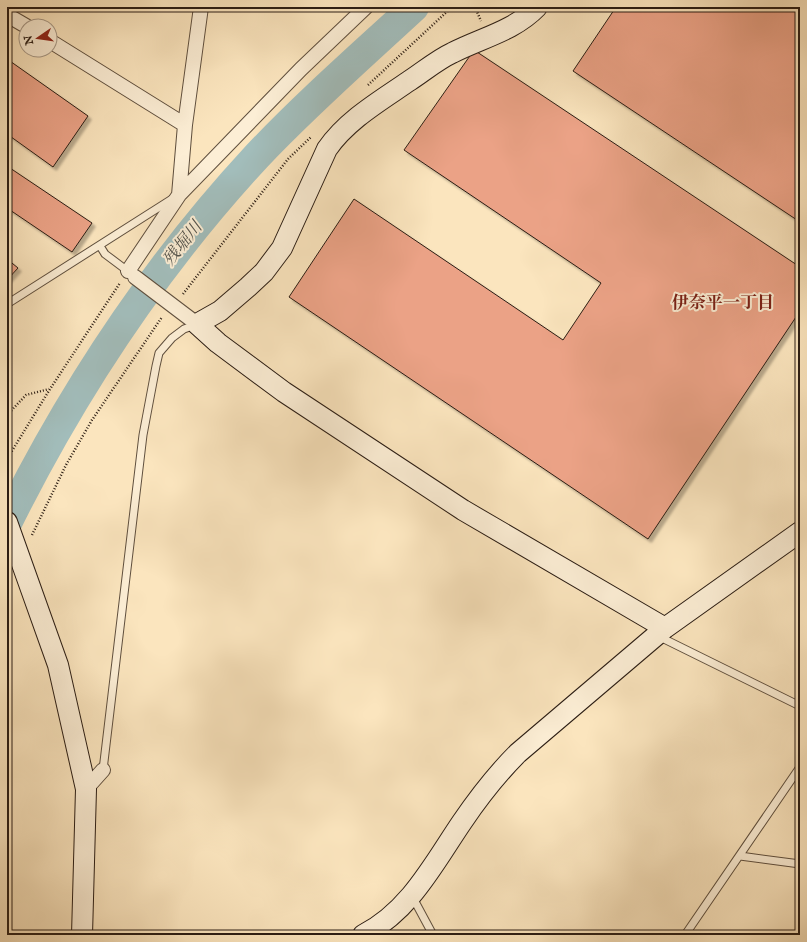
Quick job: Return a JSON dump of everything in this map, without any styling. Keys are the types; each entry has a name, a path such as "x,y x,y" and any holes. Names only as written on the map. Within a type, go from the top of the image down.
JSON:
{"street":[{"path":"179,195 185,125 201,7"},
{"path":"366,7 301,69 179,195 132,274 167,306 197,324 218,343 284,392 462,510 662,632"},
{"path":"197,324 220,311 248,287 264,272 282,248 325,155 335,138 367,110 450,53 521,22 537,7"},
{"path":"7,15 18,21"},
{"path":"58,46 185,125"},
{"path":"7,522 58,665 86,789 82,935"},
{"path":"363,935 394,914 412,896 463,820 500,772 518,753 662,632 800,532"},
{"path":"86,789 103,770"}],"lane":[{"path":"7,304 179,195"},
{"path":"100,246 104,254 132,274"},
{"path":"103,770 143,435 156,366 159,353 172,338 184,329 197,324"},
{"path":"662,632 800,706"},
{"path":"685,935 800,767"},
{"path":"740,856 800,864"},
{"path":"412,896 432,935"}],"path":[{"path":"7,459 50,389 132,274"},
{"path":"34,531 66,465 92,420 167,306"},
{"path":"7,416 26,396 50,389"}],"building":[{"path":"616,7 800,7 800,222 573,71"},
{"path":"474,50 800,267 800,311 648,539 289,297 354,199 563,340 601,283 404,150"},
{"path":"7,59 88,116 53,167 7,134"},
{"path":"7,166 92,223 72,252 7,208"},
{"path":"7,259 18,268 7,280"}],"waterway":[{"name":"残堀川","path":"7,523 88,377 151,285 185,241 257,156 334,80 414,7"}],"district":[{"name":"伊奈平一丁目","path":"723,303"}]}
